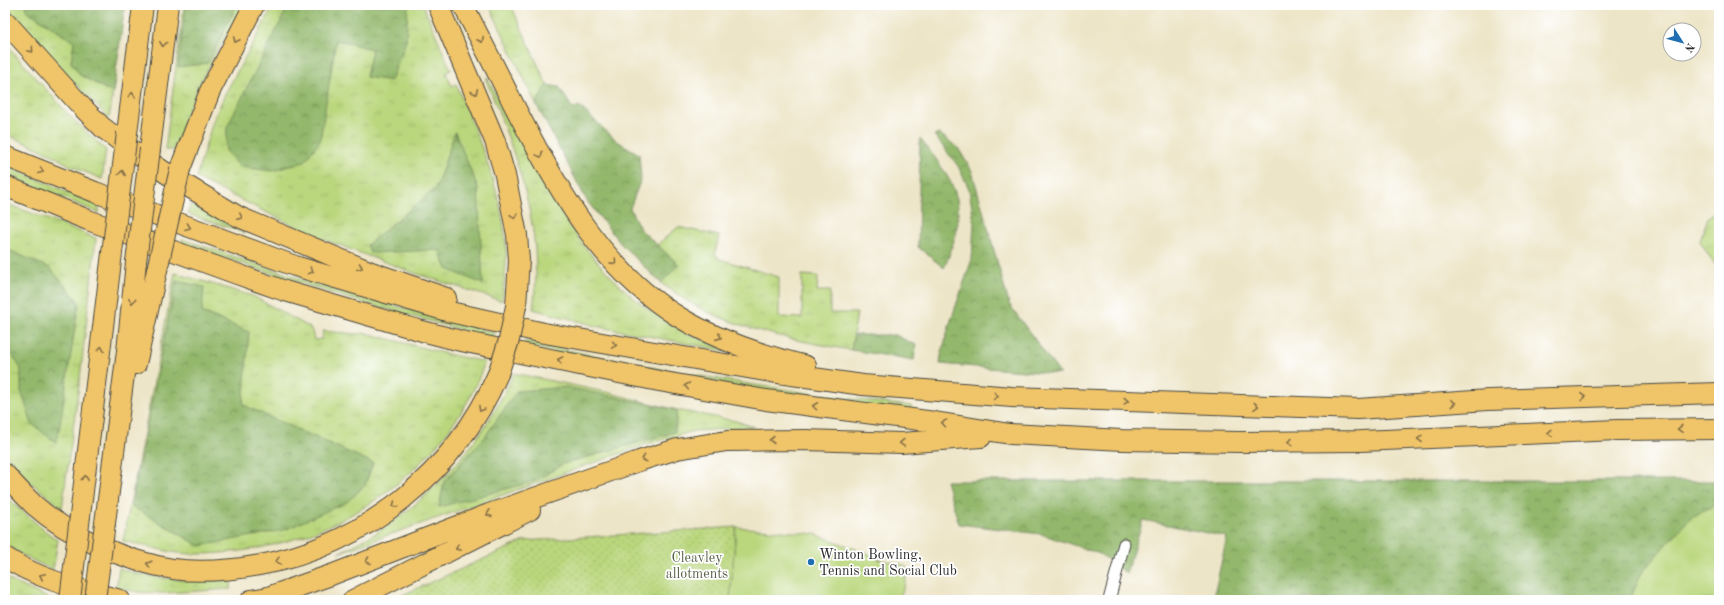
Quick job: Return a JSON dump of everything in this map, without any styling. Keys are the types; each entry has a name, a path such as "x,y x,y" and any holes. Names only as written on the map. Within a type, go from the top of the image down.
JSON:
{"highway":[{"path":"70,600 143,5"},
{"path":"95,600 127,351 136,262 168,5"},
{"path":"110,487 180,169 210,91 254,5"},
{"path":"5,474 34,505 51,518 94,543 137,560 174,569 196,571 245,568 312,551 360,529 410,494 431,474 460,440 479,413 498,374 509,340 516,306 519,260 518,241 505,175 495,141 438,5"},
{"path":"463,5 542,159 573,210 594,239 614,262 648,295 697,327 753,351 838,374 895,384 957,392"},
{"path":"5,21 77,102 102,127 133,151 233,213 307,246 371,272 544,333"},
{"path":"5,156 95,192 295,266 450,312 544,333 779,373 862,385 1012,397 1358,409 1488,400 1719,393"},
{"path":"5,186 88,220 278,288 363,314 454,339 659,381 766,400 936,422 1010,434 1130,440 1294,442 1361,441 1617,430 1719,429"},
{"path":"251,600 268,597 489,514 639,460 677,449 727,441 805,440 901,443 1010,434"},
{"path":"353,600 592,478"},
{"path":"5,556 24,568 50,580 120,600"}],"street":[{"path":"1109,600 1124,544"}],"green space":[{"path":"5,5 26,5 27,10 74,42 71,62 80,75 113,93 109,118 79,88"},
{"path":"26,5 125,5 113,93 80,75 71,62 74,42 26,10"},
{"path":"184,5 243,5 203,77 188,110 174,150 165,150"},
{"path":"186,5 237,5 208,63 178,67"},
{"path":"274,5 423,5 451,70 446,73 452,86 456,84 480,143 494,183 504,225 506,246 502,301 420,275 317,237 196,178 213,121 226,92"},
{"path":"289,5 408,5 406,41 391,81 366,77 372,49 336,40 320,141 304,162 272,171 240,167 226,151 227,127"},
{"path":"489,5 511,5 547,85 536,104"},
{"path":"5,43 67,113 106,150 102,179 71,166 49,153 5,134"},
{"path":"487,77 545,187 567,222 591,254 619,284 650,311 687,333 738,353 600,327 533,309 536,279 535,249 531,220 517,162 486,79"},
{"path":"547,85 559,87 573,109 579,106 617,141 639,154 641,179 630,208 640,229 679,265 661,283 621,244 587,201 536,104"},
{"path":"455,132 478,188 483,284 447,269 439,250 370,253 367,245 436,188"},
{"path":"940,134 958,148 972,171 1009,304 1060,374 940,364 950,323 972,259 974,222 969,189 958,166 934,135"},
{"path":"920,138 947,175 955,191 957,199 957,225 944,268 918,247"},
{"path":"5,165 99,206 99,213 5,174"},
{"path":"5,203 96,238 80,378 62,508 29,481 5,453"},
{"path":"190,204 245,233 188,214"},
{"path":"1719,209 1719,268 1712,261 1700,241 1708,217"},
{"path":"678,227 719,236 715,253 719,259 779,277 779,317 802,318 802,275 818,276 817,291 830,291 830,313 857,313 851,350 779,336 743,326 702,309 661,283 679,265 657,245"},
{"path":"182,239 319,285 494,333 493,337 462,330 344,297 182,244"},
{"path":"6,249 50,268 79,302 57,443 32,424 21,391 21,369 5,343"},
{"path":"175,273 253,296 309,327 312,331 314,340 322,339 323,331 356,334 366,333 443,353 485,362 468,401 441,440 414,469 383,495 350,516 313,532 275,544 236,552 186,554 123,541"},
{"path":"176,281 204,287 202,312 249,332 243,405 373,463 365,485 347,502 284,530 200,546 131,506"},
{"path":"854,335 895,335 916,345 914,360 851,350"},
{"path":"526,340 608,359 717,379 828,396 911,406 911,413 810,400 524,346"},
{"path":"514,373 610,393 677,410 736,421 754,427 694,431 650,443 338,553 376,533 398,518 439,483 474,442 489,420"},
{"path":"566,387 677,410 675,432 563,464 535,481 439,507 444,482 484,438 517,391"},
{"path":"946,481 1719,481 1719,503 1690,518 1641,574 1630,600 1213,600 1227,537 1143,520 1126,573 1100,554 1041,534 959,524"},
{"path":"5,496 45,531 58,540 53,570 24,556 5,544"},
{"path":"1719,503 1719,600 1630,600 1641,574 1690,518"},
{"name":"Winton Bowling, Tennis and Social Club","path":"736,527 815,534 867,553 877,559 901,564 908,568 904,587 899,600 730,600"},
{"name":"Cleavley allotments","path":"736,527 730,600 391,600 524,541"},
{"path":"119,568 160,578 202,581 231,580 231,589 164,593 138,592 116,588"},
{"path":"5,578 48,598 48,600 5,600"}],"place":[{"name":"Winton Bowling, Tennis and Social Club","path":"811,562"}]}
